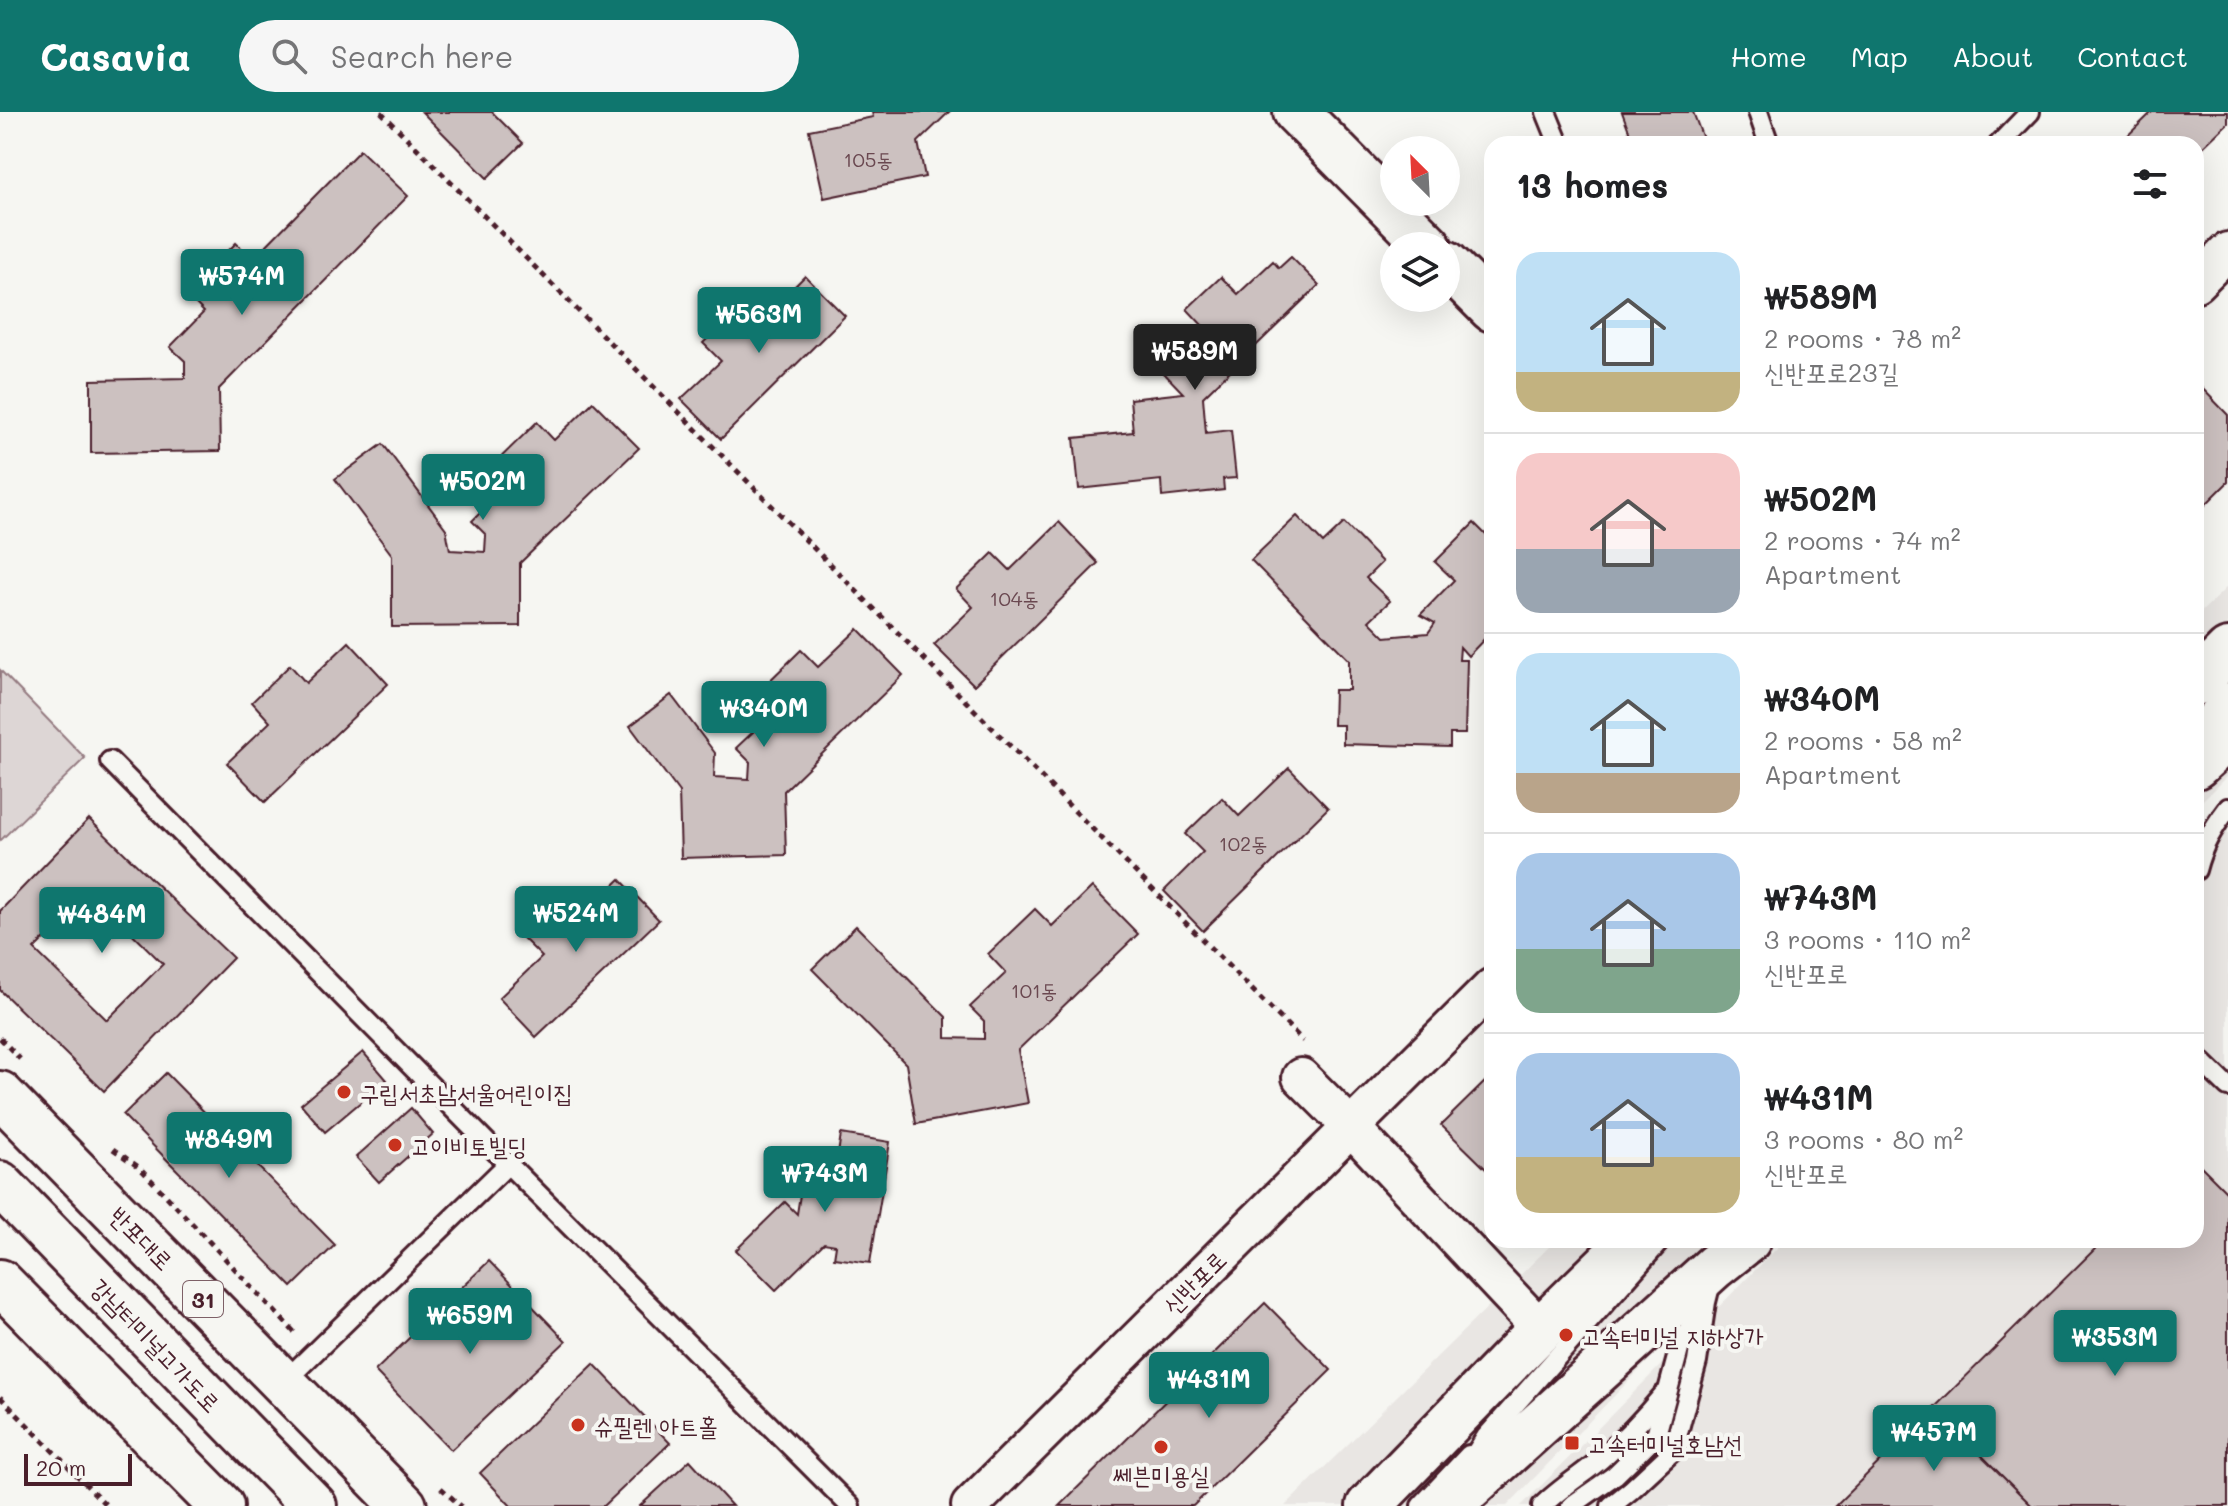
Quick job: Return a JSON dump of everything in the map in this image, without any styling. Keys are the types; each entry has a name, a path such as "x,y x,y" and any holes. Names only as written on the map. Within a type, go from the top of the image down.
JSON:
{"main road":[{"path":"1296,112 1415,232"},
{"path":"1460,277 1484,301"},
{"path":"2204,675 2228,651"},
{"path":"2204,759 2228,737"},
{"name":"반포대로","path":"0,1094 404,1506"},
{"name":"강남터미널고가도로","path":"0,1184 314,1506"},
{"path":"1369,1506 1624,1248"},
{"path":"1449,1506 1710,1285 1741,1248"},
{"path":"0,1282 221,1506"}],"street":[{"path":"2204,275 2228,251"},
{"name":"신반포로","path":"970,1506 1484,995"},
{"path":"1304,1061 1350,1126 1541,1329"}],"lane":[{"path":"1546,112 1556,136"},
{"path":"1758,112 1766,136"},
{"path":"2007,136 2030,112"},
{"path":"2204,716 2228,692"},
{"path":"2204,734 2228,710"},
{"path":"110,761 850,1506"},
{"path":"2204,845 2228,808"},
{"path":"2204,1064 2228,1087"},
{"path":"284,1382 508,1164"},
{"path":"1421,1506 1654,1248"},
{"path":"1571,1506 1615,1475 1656,1435 1680,1346 1710,1285"},
{"path":"1611,1506 1673,1451 1697,1362 1710,1285"},
{"path":"1542,1506 1600,1460 1642,1421 1669,1389"},
{"path":"1442,1506 1486,1437"}],"path":[{"path":"381,112 1304,1061"},
{"path":"0,1397 107,1506"}],"shaded area":[{"path":"2228,586 2228,775 2204,799 2204,609"},
{"path":"0,670 85,758 0,841"},
{"path":"2228,805 2228,1506 1521,1506 1777,1248 2204,1248 2204,828"},
{"name":"고속터미널 지하상가","path":"1548,1248 1758,1248 1507,1506 1285,1506"}],"building":[{"path":"422,112 492,112 523,143 487,178"},
{"path":"872,112 949,112 918,142 925,177 824,198 809,130 873,117"},
{"path":"1622,112 1693,112 1702,136 1631,136"},
{"path":"2152,112 2228,112 2228,123 2204,146 2204,136 2127,136"},
{"path":"360,150 408,196 219,389 220,451 91,453 91,380 185,378 185,361 170,347 204,312 186,294 236,243 253,259"},
{"path":"1291,257 1319,285 1203,397 1206,433 1231,430 1236,478 1223,479 1224,490 1162,497 1161,480 1079,489 1074,438 1133,432 1130,399 1183,393 1160,369 1203,326 1187,309 1221,277 1238,294 1273,261 1279,268"},
{"path":"805,276 845,316 721,439 681,399 721,361 703,343 740,307 757,324"},
{"path":"2204,390 2228,415 2228,482 2204,506"},
{"path":"593,402 639,448 520,563 520,626 392,627 392,555 335,479 383,444 446,529 450,550 485,552 486,535 472,521 507,486 490,468 537,422 554,440"},
{"path":"1297,516 1323,543 1344,523 1382,562 1366,578 1390,601 1369,621 1385,637 1428,633 1435,623 1420,615 1454,580 1435,562 1474,523 1484,533 1484,639 1468,656 1460,647 1459,660 1467,660 1465,734 1450,734 1450,747 1343,744 1343,725 1333,725 1334,690 1349,690 1349,660 1251,560"},
{"path":"1059,522 1098,563 974,685 934,645 973,607 956,589 993,553 1010,570"},
{"path":"858,629 903,675 784,791 786,855 681,858 679,792 630,726 671,695 715,753 714,777 749,779 750,762 736,748 772,714 754,696 801,650 818,667"},
{"path":"349,642 388,684 265,802 227,763 270,722 252,702 290,665 306,683"},
{"path":"1289,768 1328,808 1203,931 1164,891 1203,852 1185,834 1222,798 1239,816"},
{"path":"89,819 233,958 104,1091 0,990 0,911","holes":["90,892 163,964 107,1020 34,949"]},
{"path":"620,879 659,920 536,1037 499,998 542,957 523,938 561,901 578,919"},
{"path":"1092,887 1138,934 1018,1050 1028,1103 916,1124 906,1064 812,969 856,926 946,1017 946,1038 984,1039 984,1021 970,1007 1006,973 988,954 1035,909 1052,926"},
{"name":"구립서초남서울어린이집","path":"363,1052 387,1080 325,1132 301,1104"},
{"path":"166,1073 335,1245 292,1287 123,1115"},
{"path":"1484,1083 1484,1167 1441,1125"},
{"name":"고이비토빌딩","path":"411,1108 433,1134 379,1182 356,1157"},
{"path":"841,1134 890,1142 870,1263 834,1258 836,1245 824,1243 776,1290 736,1250 785,1202 797,1214 804,1169 835,1174"},
{"path":"2204,1169 2228,1193 2228,1506 2032,1506 1934,1408 2096,1248 2204,1248"},
{"path":"489,1261 566,1341 451,1450 375,1371"},
{"path":"1265,1303 1331,1370 1193,1506 1059,1506"},
{"path":"594,1364 670,1443 604,1506 511,1506 480,1473"},
{"path":"1934,1408 2032,1506 1835,1506"},
{"path":"690,1460 732,1506 640,1506"}],"place":[{"name":"구립서초남서울어린이집","path":"344,1092"},
{"name":"고이비토빌딩","path":"395,1145"},
{"name":"고속터미널 지하상가","path":"1566,1335"},
{"name":"슈필렌 아트홀","path":"578,1425"},
{"name":"고속터미널호남선","path":"1572,1443"},
{"name":"쎄븐미용실","path":"1161,1447"}]}
